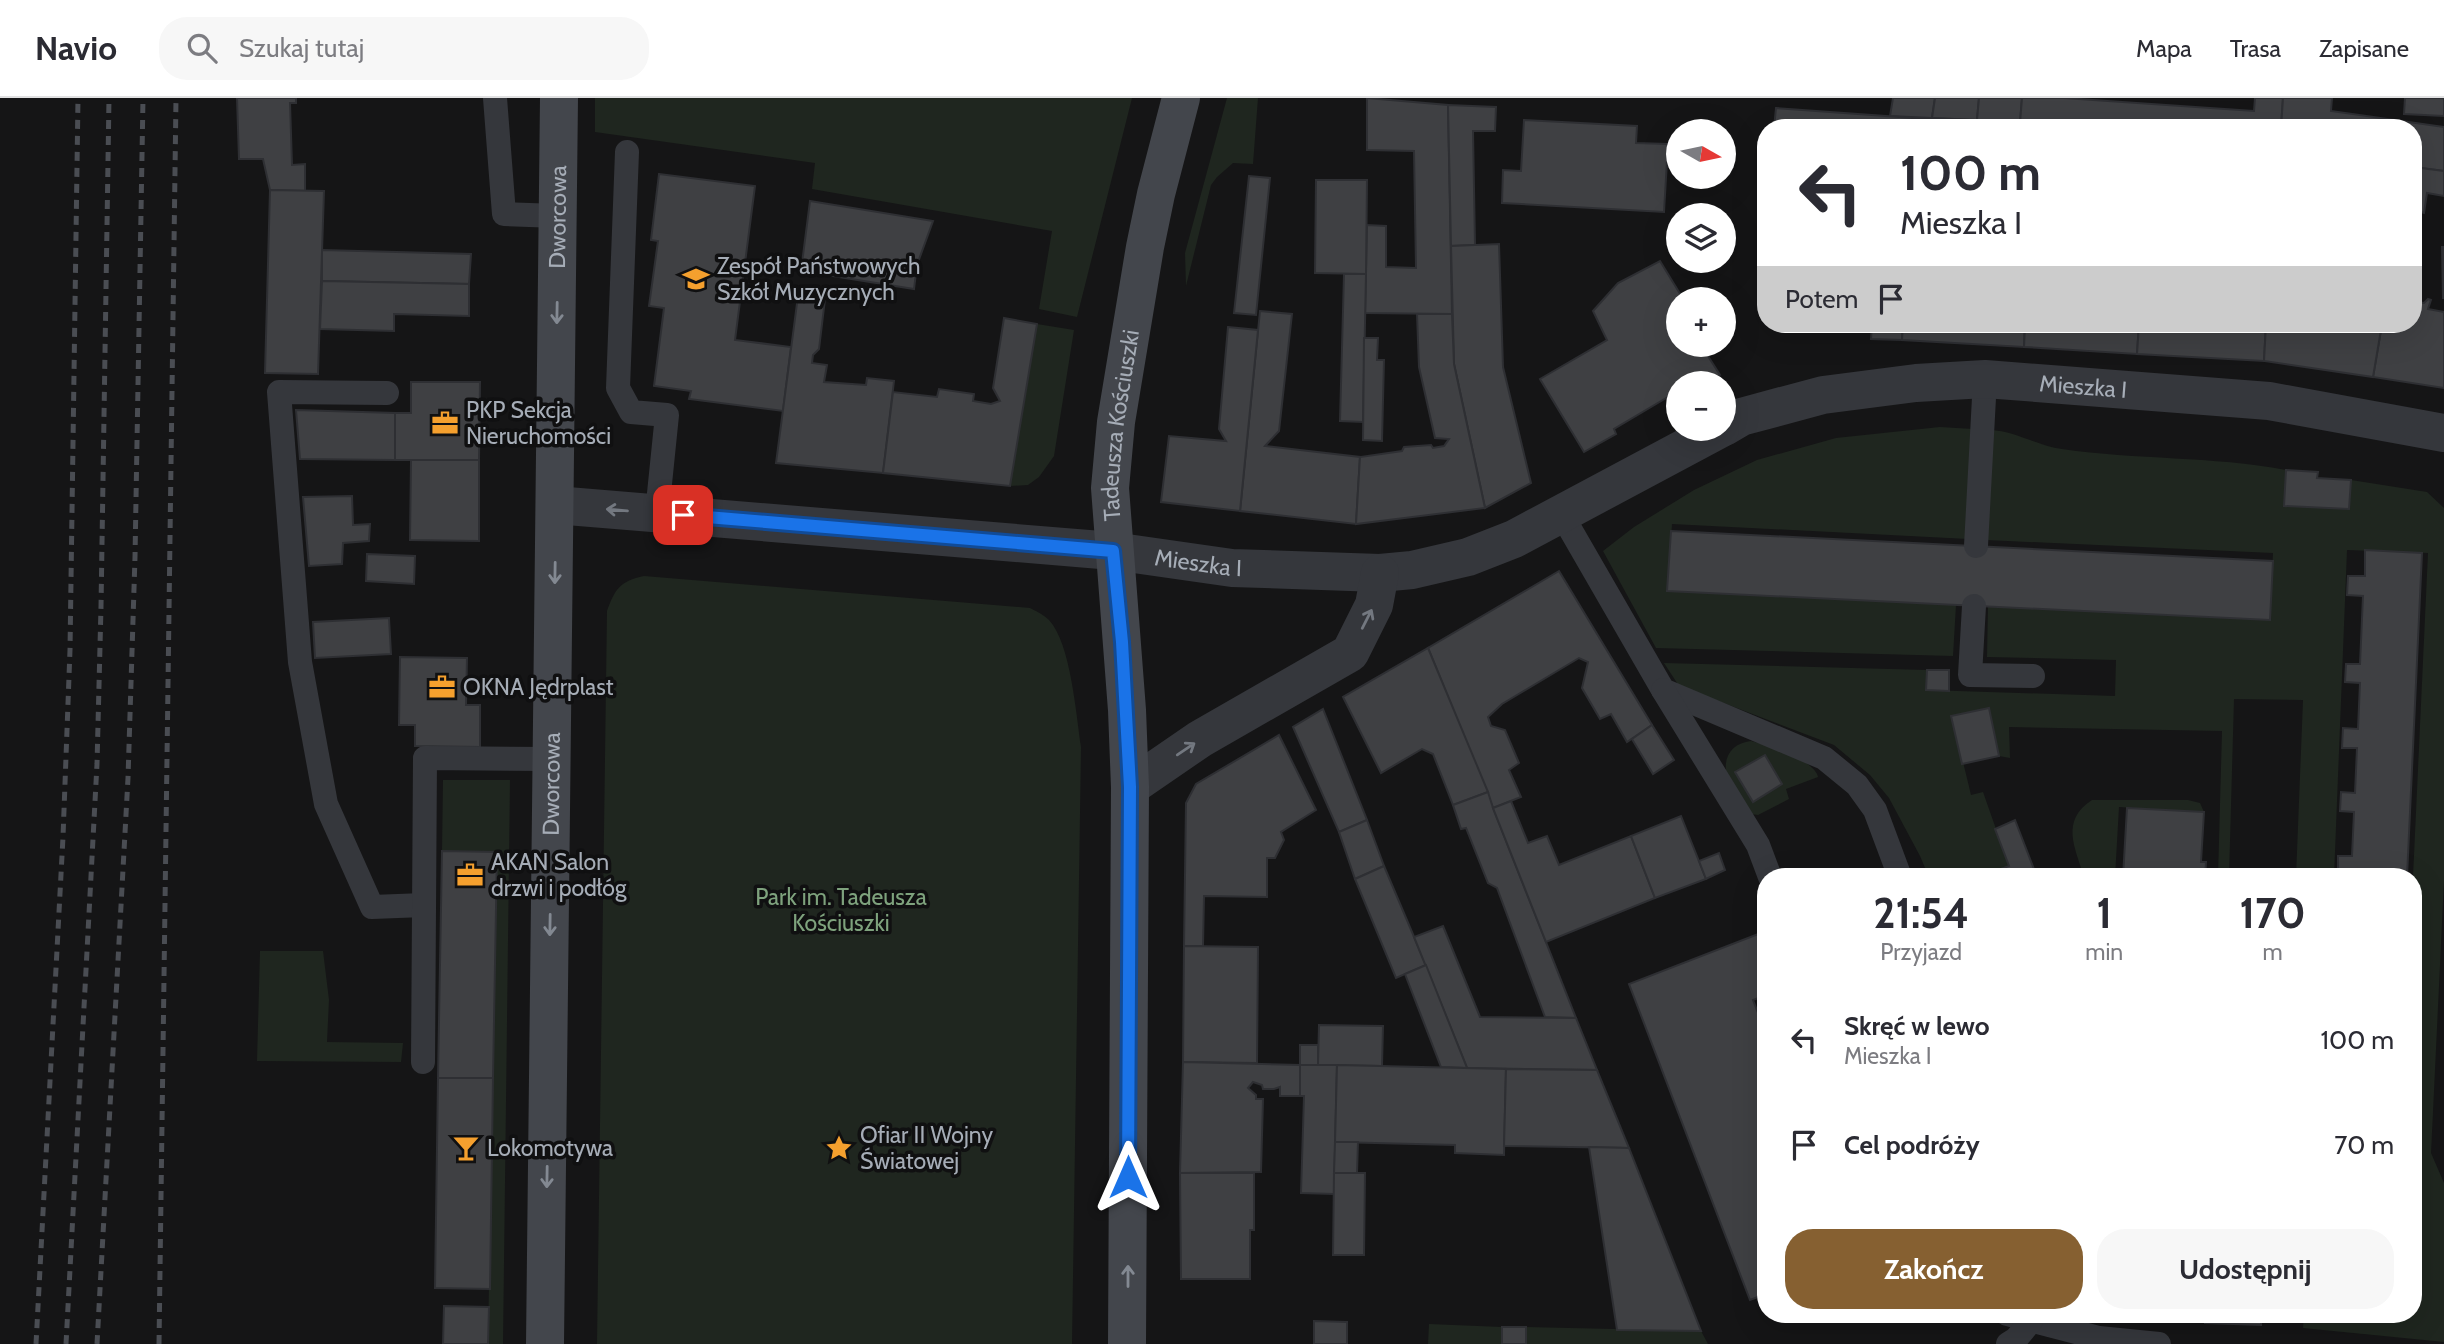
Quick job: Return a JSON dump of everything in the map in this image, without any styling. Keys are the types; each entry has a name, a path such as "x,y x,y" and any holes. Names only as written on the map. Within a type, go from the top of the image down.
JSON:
{"street":[{"name":"Dworcowa","path":"545,1344 559,98"},
{"name":"Tadeusza Kościuszki","path":"1127,1344 1130,787 1110,488 1116,422 1156,194 1181,98"},
{"name":"Mieszka I","path":"1736,421 1823,395 1916,383 1985,379 2269,401 2444,433"},
{"name":"Mieszka I","path":"555,505 1113,551 1232,568 1380,573 1412,570 1468,557 1514,539 1698,441"},
{"path":"1130,787 1200,739 1350,653 1374,605 1380,573"}],"lane":[{"path":"495,98 504,214 558,216"},
{"path":"627,152 618,388 631,412 667,415 657,513"},
{"path":"1976,546 1985,379"},
{"path":"387,393 279,392 300,662 326,804 372,906 424,905"},
{"path":"1562,515 1663,690 1758,845 1767,868"},
{"path":"1973,606 1970,675 2034,676"},
{"path":"1663,690 1824,758 1857,785 1875,810 1897,868"},
{"path":"423,1062 425,758 552,759"},
{"path":"2008,1344 2016,1339 2018,1323"},
{"path":"2039,1323 2099,1338 2143,1343"}],"green space":[{"path":"595,98 1132,98 1077,317 1039,309 1052,231 812,189 815,163 595,132"},
{"path":"1227,98 1258,98 1253,164 1233,163 1211,185 1186,286 1185,253"},
{"path":"1037,324 1074,330 1054,456 1039,477 1028,485 1010,486"},
{"path":"1940,427 1973,429 1968,539 1672,524 1668,591 1956,605 1953,656 1656,648 1603,551 1634,527 1694,490 1757,460 1836,438"},
{"path":"1990,430 2062,449 2230,462 2286,470 2284,506 2348,509 2351,480 2427,492 2444,508 2444,881 2431,1153 2444,1183 2444,1342 2303,1328 2303,1323 2422,1323 2422,868 2413,868 2428,553 2347,550 2334,868 2296,868 2303,700 2234,699 2229,868 2218,868 2222,731 2009,727 2010,758 1999,756 1989,708 1952,716 1971,795 1983,792 2009,866 1925,868 1889,798 1870,775 1834,745 1679,686 1664,663 1927,670 1927,690 2115,696 2116,660 1987,657 1988,606 2270,617 2273,553 1986,540"},
{"name":"Park im. Tadeusza Kościuszki","path":"644,576 1030,608 1047,618 1056,631 1063,645 1071,680 1081,747 1072,1344 597,1344 607,611 613,597 624,583"},
{"path":"1751,741 1800,759 1815,771 1818,777 1786,789 1789,799 1758,815 1751,814 1726,771 1726,765 1731,750"},
{"path":"443,780 510,780 503,1344 488,1344 496,852 442,851"},
{"path":"2092,800 2188,800 2200,803 2204,812 2119,807 2116,868 2081,868 2074,845 2073,826 2082,808"},
{"path":"260,951 323,951 329,1000 327,1042 403,1043 401,1062 257,1061"},
{"path":"1429,1324 1502,1327 1502,1344 1428,1344"},
{"path":"1526,1327 1701,1331 1708,1344 1526,1344"}],"building":[{"path":"237,98 296,98 296,103 290,103 292,165 305,164 305,191 270,190 263,159 239,159"},
{"path":"1367,98 1448,105 1452,314 1365,313 1367,225 1386,226 1386,267 1416,268 1414,151 1367,150"},
{"path":"1893,98 1935,98 1932,118 1890,116"},
{"path":"1935,98 1979,98 1977,119 1932,118"},
{"path":"1979,98 2022,98 2020,119 1977,119"},
{"path":"2022,98 2064,98 2254,111 2255,98 2283,98 2282,119 2020,119"},
{"path":"2283,98 2332,98 2331,111 2388,119 2282,119"},
{"path":"2405,98 2444,98 2444,116 2404,114"},
{"path":"1448,105 1496,107 1495,131 1473,131 1475,245 1451,246"},
{"path":"1776,108 1913,118 1913,119 1775,119"},
{"path":"1524,120 1637,126 1636,143 1666,144 1664,212 1502,203 1503,170 1521,171"},
{"path":"2422,124 2444,127 2444,171 2422,168"},
{"path":"2422,168 2444,171 2444,196 2427,193 2424,213"},
{"path":"659,174 755,186 735,340 791,347 783,411 689,399 691,391 654,386 664,308 649,306 658,241 651,240"},
{"path":"1249,176 1270,178 1256,315 1234,313"},
{"path":"1316,180 1367,180 1366,274 1315,273"},
{"path":"270,190 324,191 318,374 265,373"},
{"path":"810,201 933,221 917,265 914,289 801,271"},
{"path":"1499,244 1503,367 1531,483 1485,508 1454,364 1451,246"},
{"path":"2444,247 2444,298 2443,298"},
{"path":"322,250 471,254 469,284 322,281"},
{"path":"1660,261 1676,287 1666,287 1666,357 1709,357 1717,371 1666,371 1666,398 1614,429 1616,434 1584,452 1540,379 1607,340 1593,311 1618,283"},
{"path":"1344,274 1366,274 1363,422 1340,421"},
{"path":"322,281 469,284 469,316 394,314 394,331 320,329"},
{"path":"799,288 826,291 819,349 813,355 812,363 827,365 824,382 866,385 867,378 894,381 883,473 776,463"},
{"path":"2428,299 2431,300 2428,309 2444,312 2444,388 2373,377 2380,333 2422,333 2424,303"},
{"path":"1260,311 1292,314 1279,431 1265,446 1360,457 1356,524 1240,511"},
{"path":"1417,314 1452,314 1454,364 1485,508 1356,524 1360,457 1402,451 1404,447 1444,446 1449,439 1435,438 1419,367"},
{"path":"1004,318 1037,324 1010,486 883,473 893,392 937,397 939,389 974,394 973,401 991,404 1000,401 993,388"},
{"path":"1228,327 1258,330 1240,511 1161,502 1169,436 1226,441 1219,429"},
{"path":"1871,333 1902,333 1902,340 1871,339"},
{"path":"1902,333 2025,333 2024,347 1902,340"},
{"path":"2025,333 2138,333 2137,354 2024,347"},
{"path":"2138,333 2266,333 2264,361 2137,354"},
{"path":"2266,333 2380,333 2373,377 2264,361"},
{"path":"1364,338 1378,338 1377,360 1384,360 1382,441 1363,440"},
{"path":"411,382 480,382 479,460 395,460 395,413 411,413"},
{"path":"296,410 395,413 395,460 300,459"},
{"path":"411,460 479,460 479,541 410,540"},
{"path":"2286,470 2318,472 2317,478 2351,480 2349,509 2284,506"},
{"path":"352,496 353,525 370,524 369,541 343,543 342,564 309,566 303,497"},
{"path":"1671,531 2273,561 2270,620 1667,591"},
{"path":"2365,550 2422,553 2407,868 2338,868 2338,856 2352,856 2354,812 2340,811 2341,792 2355,793 2357,748 2342,748 2343,728 2358,729 2360,683 2345,682 2346,664 2360,664 2363,596 2347,595 2348,576 2365,576"},
{"path":"367,554 415,556 414,584 366,581"},
{"path":"1559,571 1652,725 1627,742 1611,714 1600,719 1582,688 1588,662 1579,658 1502,704 1488,717 1491,726 1505,730 1519,763 1509,770 1521,797 1493,808 1428,648"},
{"path":"389,618 391,654 315,658 313,622"},
{"path":"1428,648 1488,792 1453,805 1433,754 1422,749 1381,773 1343,697"},
{"path":"400,657 467,658 466,705 480,705 480,747 415,746 415,725 399,725"},
{"path":"1927,670 1949,670 1949,691 1926,690"},
{"path":"1989,708 1999,756 1962,764 1951,716"},
{"path":"1323,709 1367,820 1339,832 1293,727"},
{"path":"1652,725 1674,760 1653,774 1632,739"},
{"path":"1279,735 1316,810 1281,832 1284,840 1275,858 1267,858 1267,897 1204,896 1203,946 1184,946 1186,803 1196,784"},
{"path":"1765,755 1782,784 1753,802 1735,772"},
{"path":"1488,792 1576,1018 1545,1017 1497,888 1488,883 1466,828 1461,829 1453,805"},
{"path":"1511,801 1528,843 1547,836 1559,865 1631,836 1655,898 1546,942 1493,808"},
{"path":"2127,808 2204,812 2201,862 2206,862 2206,868 2124,868"},
{"path":"1681,816 1706,879 1655,898 1631,836"},
{"path":"1367,820 1384,866 1355,879 1339,832"},
{"path":"2015,820 2034,868 2004,868 2009,866 1995,829"},
{"path":"442,851 497,852 493,1078 438,1078"},
{"path":"1719,853 1725,870 1706,879 1699,861"},
{"path":"1384,866 1426,965 1396,978 1355,879"},
{"path":"1443,926 1480,1017 1576,1018 1597,1070 1467,1068 1414,937"},
{"path":"1757,934 1757,998 1753,1000 1757,1010 1757,1297 1750,1300 1629,984"},
{"path":"1184,946 1258,947 1257,1063 1183,1062"},
{"path":"1426,965 1467,1068 1441,1067 1405,974"},
{"path":"1319,1025 1383,1026 1382,1066 1318,1065"},
{"path":"1300,1045 1318,1045 1318,1065 1300,1065"},
{"path":"1183,1062 1300,1065 1300,1096 1280,1096 1280,1087 1263,1089 1262,1085 1253,1082 1248,1088 1256,1095 1256,1099 1263,1099 1261,1172 1180,1173"},
{"path":"1300,1065 1337,1065 1334,1194 1301,1193 1304,1096 1300,1096"},
{"path":"1337,1065 1506,1069 1504,1155 1455,1153 1455,1145 1335,1142"},
{"path":"1506,1069 1597,1070 1629,1148 1504,1146"},
{"path":"438,1078 493,1078 490,1289 435,1288"},
{"path":"1335,1142 1358,1142 1357,1173 1334,1173"},
{"path":"1589,1147 1629,1148 1701,1331 1617,1330"},
{"path":"1180,1173 1254,1173 1254,1230 1250,1230 1250,1279 1181,1279"},
{"path":"1334,1173 1365,1173 1364,1255 1333,1255"},
{"path":"444,1306 489,1307 488,1344 443,1344"},
{"path":"1314,1321 1347,1322 1347,1344 1314,1344"},
{"path":"2205,1323 2261,1323 2261,1325"},
{"path":"1502,1327 1526,1327 1526,1344 1502,1344"}],"railway":[{"path":"36,1344 63,837 70,650 78,98"},
{"path":"66,1344 97,764 109,98"},
{"path":"97,1344 128,778 135,557 143,98"},
{"path":"159,1344 176,98"}],"place":[{"name":"Zespół Państwowych Szkół Muzycznych","path":"696,279"},
{"name":"PKP Sekcja Nieruchomości","path":"445,423"},
{"name":"OKNA Jędrplast","path":"442,687"},
{"name":"AKAN Salon drzwi i podłóg","path":"470,875"},
{"name":"Lokomotywa","path":"466,1148"},
{"name":"Ofiar II Wojny Światowej","path":"839,1148"}],"route":[{"path":"683,515 1113,551 1127,710 1130,787 1128,1177"}]}
